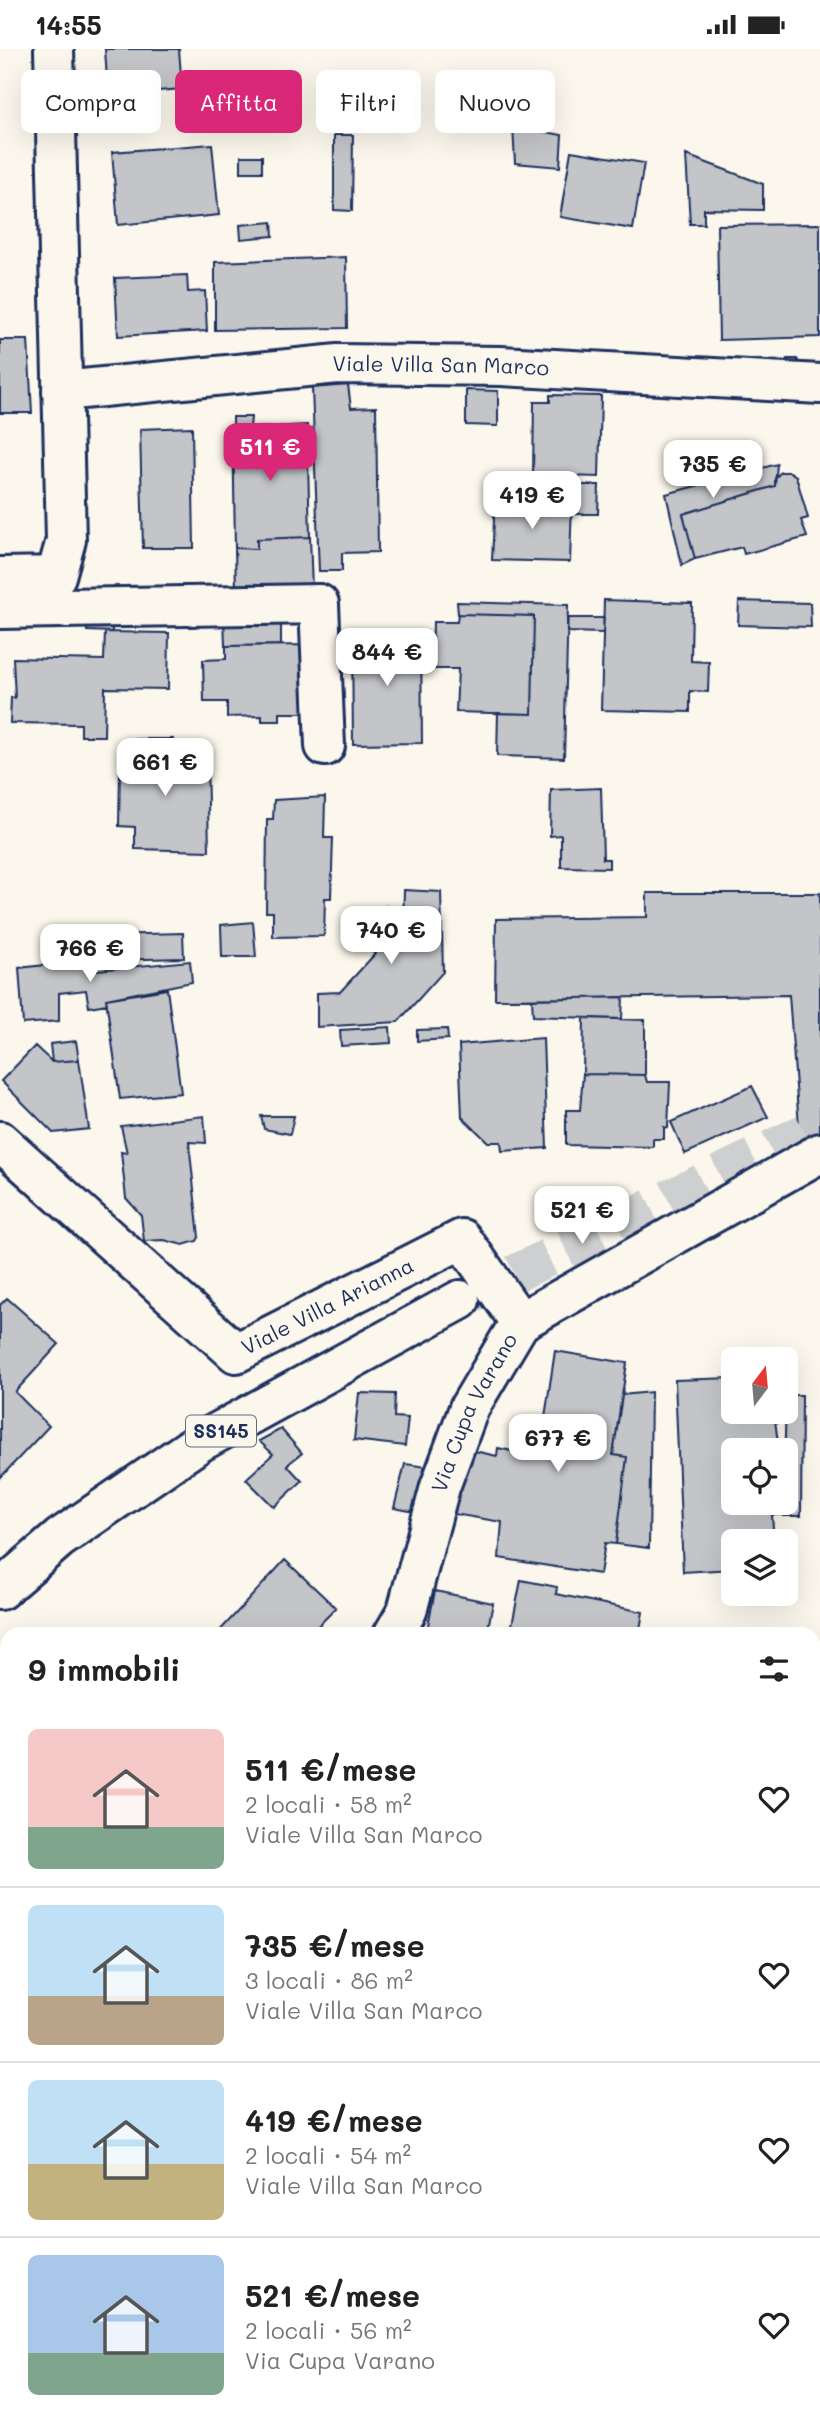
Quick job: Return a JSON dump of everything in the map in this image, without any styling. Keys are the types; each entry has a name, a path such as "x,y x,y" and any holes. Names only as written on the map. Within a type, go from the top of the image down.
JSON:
{"main road":[{"path":"0,577 56,576 66,540 54,49"},
{"name":"Viale Villa San Marco","path":"62,391 338,364 501,366 820,384"},
{"path":"0,608 319,604 325,745"},
{"name":"Viale Villa Arianna","path":"0,1141 236,1353 462,1238 520,1322"},
{"name":"Via Cupa Varano","path":"398,1627 407,1611 440,1487 468,1408 520,1322 820,1153"},
{"name":"SS145","path":"0,1590 60,1538 200,1442 460,1300"}],"building":[{"path":"105,49 179,49 181,70 175,70 175,90 161,91 161,70 106,70"},
{"path":"513,133 562,135 560,167 515,163"},
{"path":"334,135 353,135 352,211 334,210"},
{"path":"212,144 219,215 118,225 112,152"},
{"path":"571,151 644,163 633,229 560,217"},
{"path":"686,155 763,184 763,210 704,209 704,224 690,224"},
{"path":"241,156 262,156 262,172 241,172"},
{"path":"272,222 273,236 241,239 240,225"},
{"path":"820,224 820,337 719,340 717,225"},
{"path":"346,257 347,328 215,330 215,262"},
{"path":"187,275 188,292 205,291 207,331 118,336 115,278"},
{"path":"0,340 28,340 32,413 0,413"},
{"path":"787,359 797,359 803,371 777,372"},
{"path":"348,385 351,408 376,407 378,552 342,553 342,571 319,571 312,388"},
{"path":"466,390 498,391 498,426 466,425"},
{"path":"550,395 601,396 599,477 533,475 534,402 550,402"},
{"path":"233,417 251,417 250,428 307,425 310,537 257,539 257,549 235,548"},
{"path":"192,427 194,548 143,548 140,429"},
{"path":"777,464 775,486 683,514 695,559 682,565 666,494"},
{"path":"781,472 790,472 796,476 808,518 801,520 807,537 744,554 742,547 695,559 683,514 775,486 775,478"},
{"path":"577,485 599,485 598,514 575,514"},
{"path":"495,500 572,502 570,562 492,560"},
{"path":"310,537 312,589 236,590 235,548 257,549 257,539"},
{"path":"604,600 692,603 691,661 709,662 708,692 690,691 690,712 601,710"},
{"path":"739,601 810,603 811,627 738,625"},
{"path":"457,602 568,605 564,758 497,756 498,713 532,714 534,616 458,614"},
{"path":"458,614 534,616 532,714 456,712 458,669 432,669 433,622 457,622"},
{"path":"281,615 281,645 225,646 224,616"},
{"path":"567,618 604,618 603,633 567,632"},
{"path":"88,620 112,621 112,632 87,631"},
{"path":"105,632 169,633 168,689 105,688 104,736 81,736 81,724 10,723 11,697 15,698 13,658 104,660"},
{"path":"421,632 422,743 353,744 352,633"},
{"path":"319,645 311,713 280,713 280,721 262,721 262,716 227,717 227,702 204,702 203,660 226,659 226,646"},
{"path":"128,739 173,739 172,757 207,758 209,851 135,849 135,827 119,826 120,770 127,770"},
{"path":"601,788 603,859 609,859 609,868 561,867 561,835 550,836 551,790"},
{"path":"325,797 324,838 333,838 331,898 325,898 324,936 273,937 273,912 266,912 267,819 273,819 274,800"},
{"path":"404,890 441,892 443,972 398,1022 317,1027 317,993 340,992 375,954 356,937 386,906 403,925"},
{"path":"647,893 820,893 820,1137 800,1139 789,995 495,999 496,919 647,917"},
{"path":"253,922 256,957 222,957 221,925"},
{"path":"183,933 184,958 107,960 107,935"},
{"path":"46,957 86,957 87,971 190,961 192,982 106,999 107,1004 89,1007 86,990 59,993 59,1021 23,1024 19,968 45,965"},
{"path":"167,989 181,1093 120,1099 106,999"},
{"path":"623,997 622,1019 533,1016 532,999"},
{"path":"584,1018 645,1020 645,1075 583,1074"},
{"path":"390,1027 391,1043 341,1046 340,1030"},
{"path":"447,1029 448,1039 417,1041 417,1030"},
{"path":"543,1038 547,1148 502,1151 501,1142 488,1142 462,1117 459,1045"},
{"path":"76,1041 79,1060 52,1062 50,1044"},
{"path":"35,1046 52,1062 79,1060 89,1129 53,1133 1,1081"},
{"path":"583,1074 645,1075 647,1082 670,1082 668,1128 664,1127 664,1139 653,1139 653,1147 566,1145 566,1110 580,1110"},
{"path":"752,1086 768,1117 685,1154 671,1122"},
{"path":"204,1116 206,1143 189,1142 199,1237 197,1241 183,1245 164,1240 144,1241 141,1215 126,1198 121,1152 127,1153 121,1126"},
{"path":"261,1116 294,1116 290,1134 264,1129"},
{"path":"591,1234 590,1258 572,1257 573,1235"},
{"path":"7,1298 59,1344 15,1392 49,1426 0,1478 0,1305"},
{"path":"555,1351 627,1363 613,1455 627,1457 616,1544 605,1543 600,1574 499,1558 502,1522 454,1514 470,1450 497,1456 498,1448 539,1457"},
{"path":"721,1378 721,1425 776,1425 777,1438 721,1438 721,1515 772,1515 773,1529 721,1529 721,1570 683,1572 675,1380"},
{"path":"651,1392 649,1548 616,1544 627,1457 613,1455 622,1395"},
{"path":"359,1393 395,1394 394,1417 408,1418 405,1446 354,1440"},
{"path":"798,1395 802,1395 801,1516 783,1516 798,1515 798,1438 785,1438 785,1425 798,1425"},
{"path":"281,1429 302,1453 287,1465 302,1481 274,1507 246,1479 273,1454 259,1441"},
{"path":"405,1464 442,1469 431,1515 394,1508"},
{"path":"285,1560 336,1608 317,1627 223,1627"},
{"path":"521,1580 557,1587 556,1594 643,1612 640,1627 512,1627"},
{"path":"435,1591 493,1603 488,1627 428,1627"}],"tunnel":[{"path":"463,1299 820,1125"}]}
